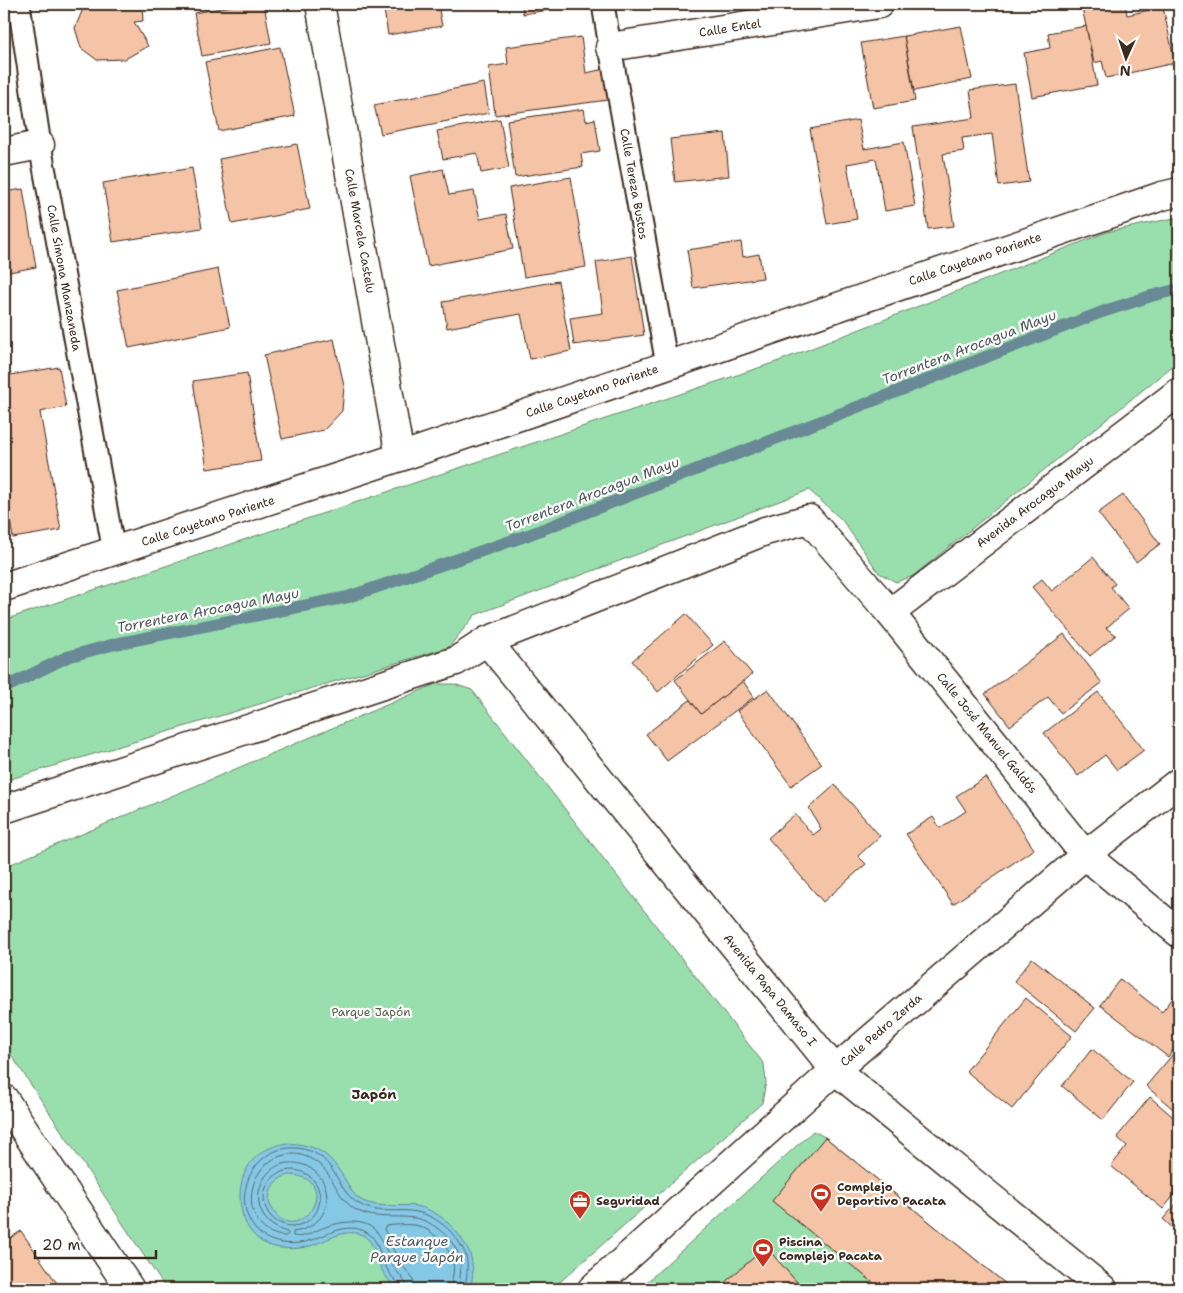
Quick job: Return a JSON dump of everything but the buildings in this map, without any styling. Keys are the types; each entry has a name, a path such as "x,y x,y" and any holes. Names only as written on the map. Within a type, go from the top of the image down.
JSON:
{"street":[{"name":"Calle Marcela Castelu","path":"320,4 400,457"},
{"name":"Calle Entel","path":"610,47 879,4"},
{"path":"4,152 40,145"},
{"name":"Calle Cayetano Pariente","path":"4,587 400,457 1162,196 1179,192"},
{"name":"Avenida Arocagua Mayu","path":"890,613 1179,392"},
{"name":"Calle José Manuel Galdós","path":"487,641 764,531 809,519 890,613 1085,855 1179,934"},
{"path":"4,809 456,661 487,641"},
{"name":"Avenida Papa Damaso I","path":"487,641 835,1070 1103,1289"},
{"name":"Calle Pedro Zerda","path":"592,1289 835,1070 1085,855 1179,782"},
{"path":"4,1099 130,1289"}],"lane":[{"name":"Calle Simona Manzaneda","path":"18,4 40,145 114,552"},
{"name":"Calle Tereza Bustos","path":"603,4 667,365"}],"green space":[{"path":"1179,217 1179,364 1175,364 913,576 896,582 879,573 842,520 809,490 475,615 449,647 4,781 4,620 779,361 1107,232"},
{"name":"Parque Japón","path":"436,684 454,684 472,690 764,1064 766,1082 762,1103 552,1289 166,1289 4,1044 4,867"},
{"name":"Complejo Deportivo Pacata","path":"813,1131 825,1137 1012,1289 639,1289"}],"water":[{"name":"Estanque Parque Japón","path":"286,1143 307,1146 322,1152 340,1171 353,1193 363,1201 383,1206 416,1206 440,1216 458,1234 470,1253 473,1275 469,1289 399,1289 384,1273 370,1242 364,1236 357,1233 344,1233 310,1246 299,1248 279,1248 262,1242 253,1234 242,1214 240,1191 242,1180 256,1157 268,1149","holes":["290,1175 307,1179 315,1188 315,1200 310,1211 301,1219 290,1222 279,1217 269,1202 274,1184 281,1178"]}],"waterway":[{"name":"Torrentera Arocagua Mayu","path":"4,688 67,657 115,644 348,597 528,535 1102,312 1179,289"}],"place":[{"name":"Complejo Deportivo Pacata","path":"821,1213"},
{"name":"Seguridad","path":"580,1220"},
{"name":"Piscina Complejo Pacata","path":"763,1268"}],"district":[{"name":"Japón","path":"374,1094"}]}
